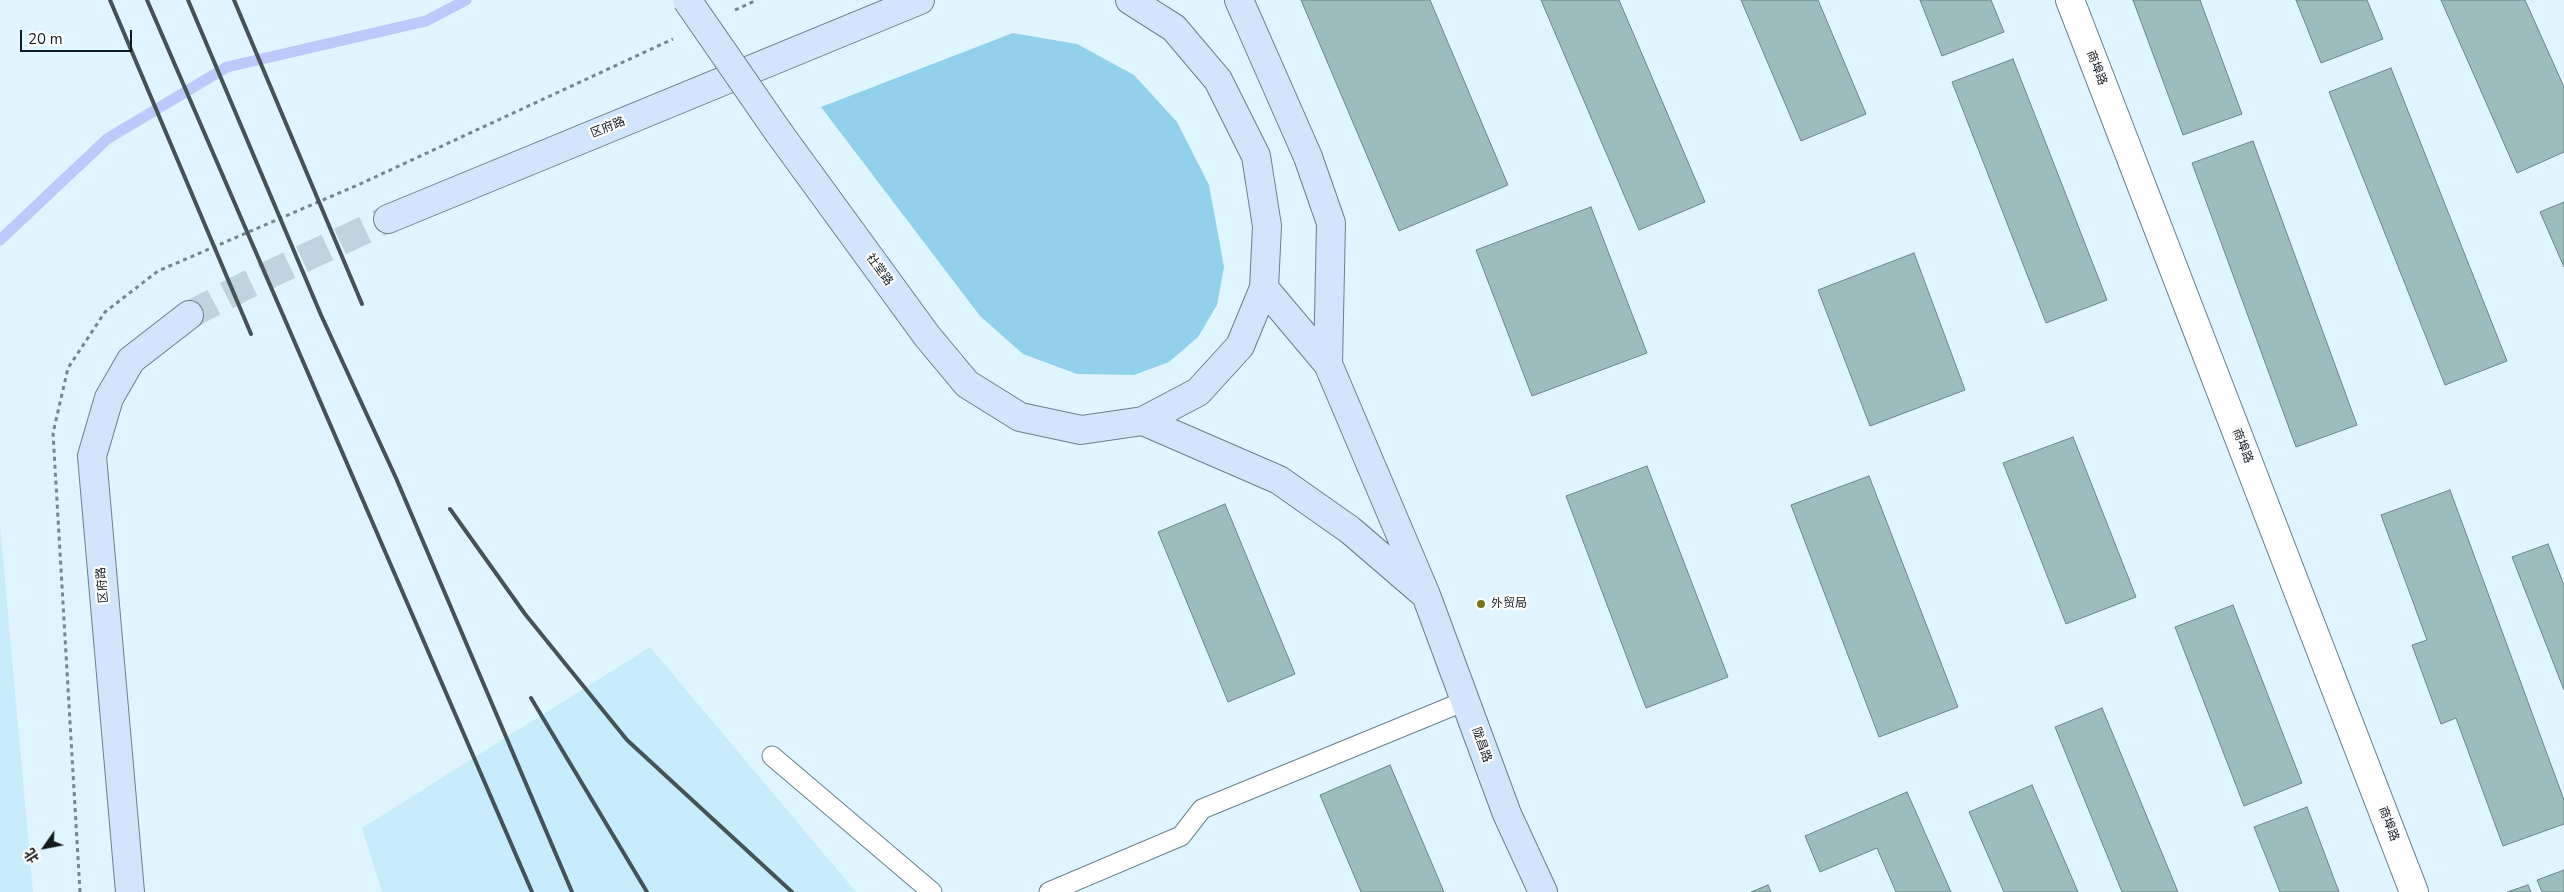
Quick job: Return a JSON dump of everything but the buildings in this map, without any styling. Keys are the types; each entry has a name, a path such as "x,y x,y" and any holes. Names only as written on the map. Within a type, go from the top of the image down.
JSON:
{"main road":[{"name":"社堂路","path":"687,0 779,133 927,336 967,384 1020,417 1081,430 1143,421"},
{"path":"827,37 874,0"},
{"path":"827,37 920,0"},
{"path":"1130,0 1174,28 1218,80 1256,156 1268,226 1264,288 1240,346 1198,392 1143,421"},
{"path":"1238,0 1308,157 1331,223 1328,364"},
{"name":"区府路","path":"388,219 827,37"},
{"path":"1264,288 1328,364"},
{"name":"区府路","path":"130,892 92,456 109,398 131,360 189,315"},
{"name":"陇昌路","path":"1328,364 1426,595 1507,814 1543,892"},
{"path":"1143,421 1279,480 1350,530 1426,595"}],"street":[{"name":"商埠路","path":"2070,0 2414,892"}],"lane":[{"path":"1049,892 1181,836 1202,809 1465,702"},
{"path":"772,756 932,892"}],"path":[{"path":"730,12 757,0"},
{"path":"80,892 53,433 68,368 105,312 158,271 360,184 676,38"}],"shaded area":[{"path":"1013,33 1077,44 1134,75 1177,122 1209,185 1224,267 1217,305 1198,337 1169,362 1134,375 1077,374 1023,354 980,316 821,107"},
{"path":"0,525 33,892 0,892"},
{"path":"650,647 856,892 382,892 362,828"}],"waterway":[{"path":"0,240 107,139 227,67 426,21 466,0"}],"tunnel":[{"path":"189,315 249,284 388,219"}],"railway":[{"path":"110,0 251,334"},
{"path":"147,0 532,892"},
{"path":"188,0 321,315 396,478 572,892"},
{"path":"234,0 362,304"},
{"path":"450,509 525,614 627,740 792,892"},
{"path":"531,698 647,892"}],"place":[{"name":"外贸局","path":"1481,604"}]}
